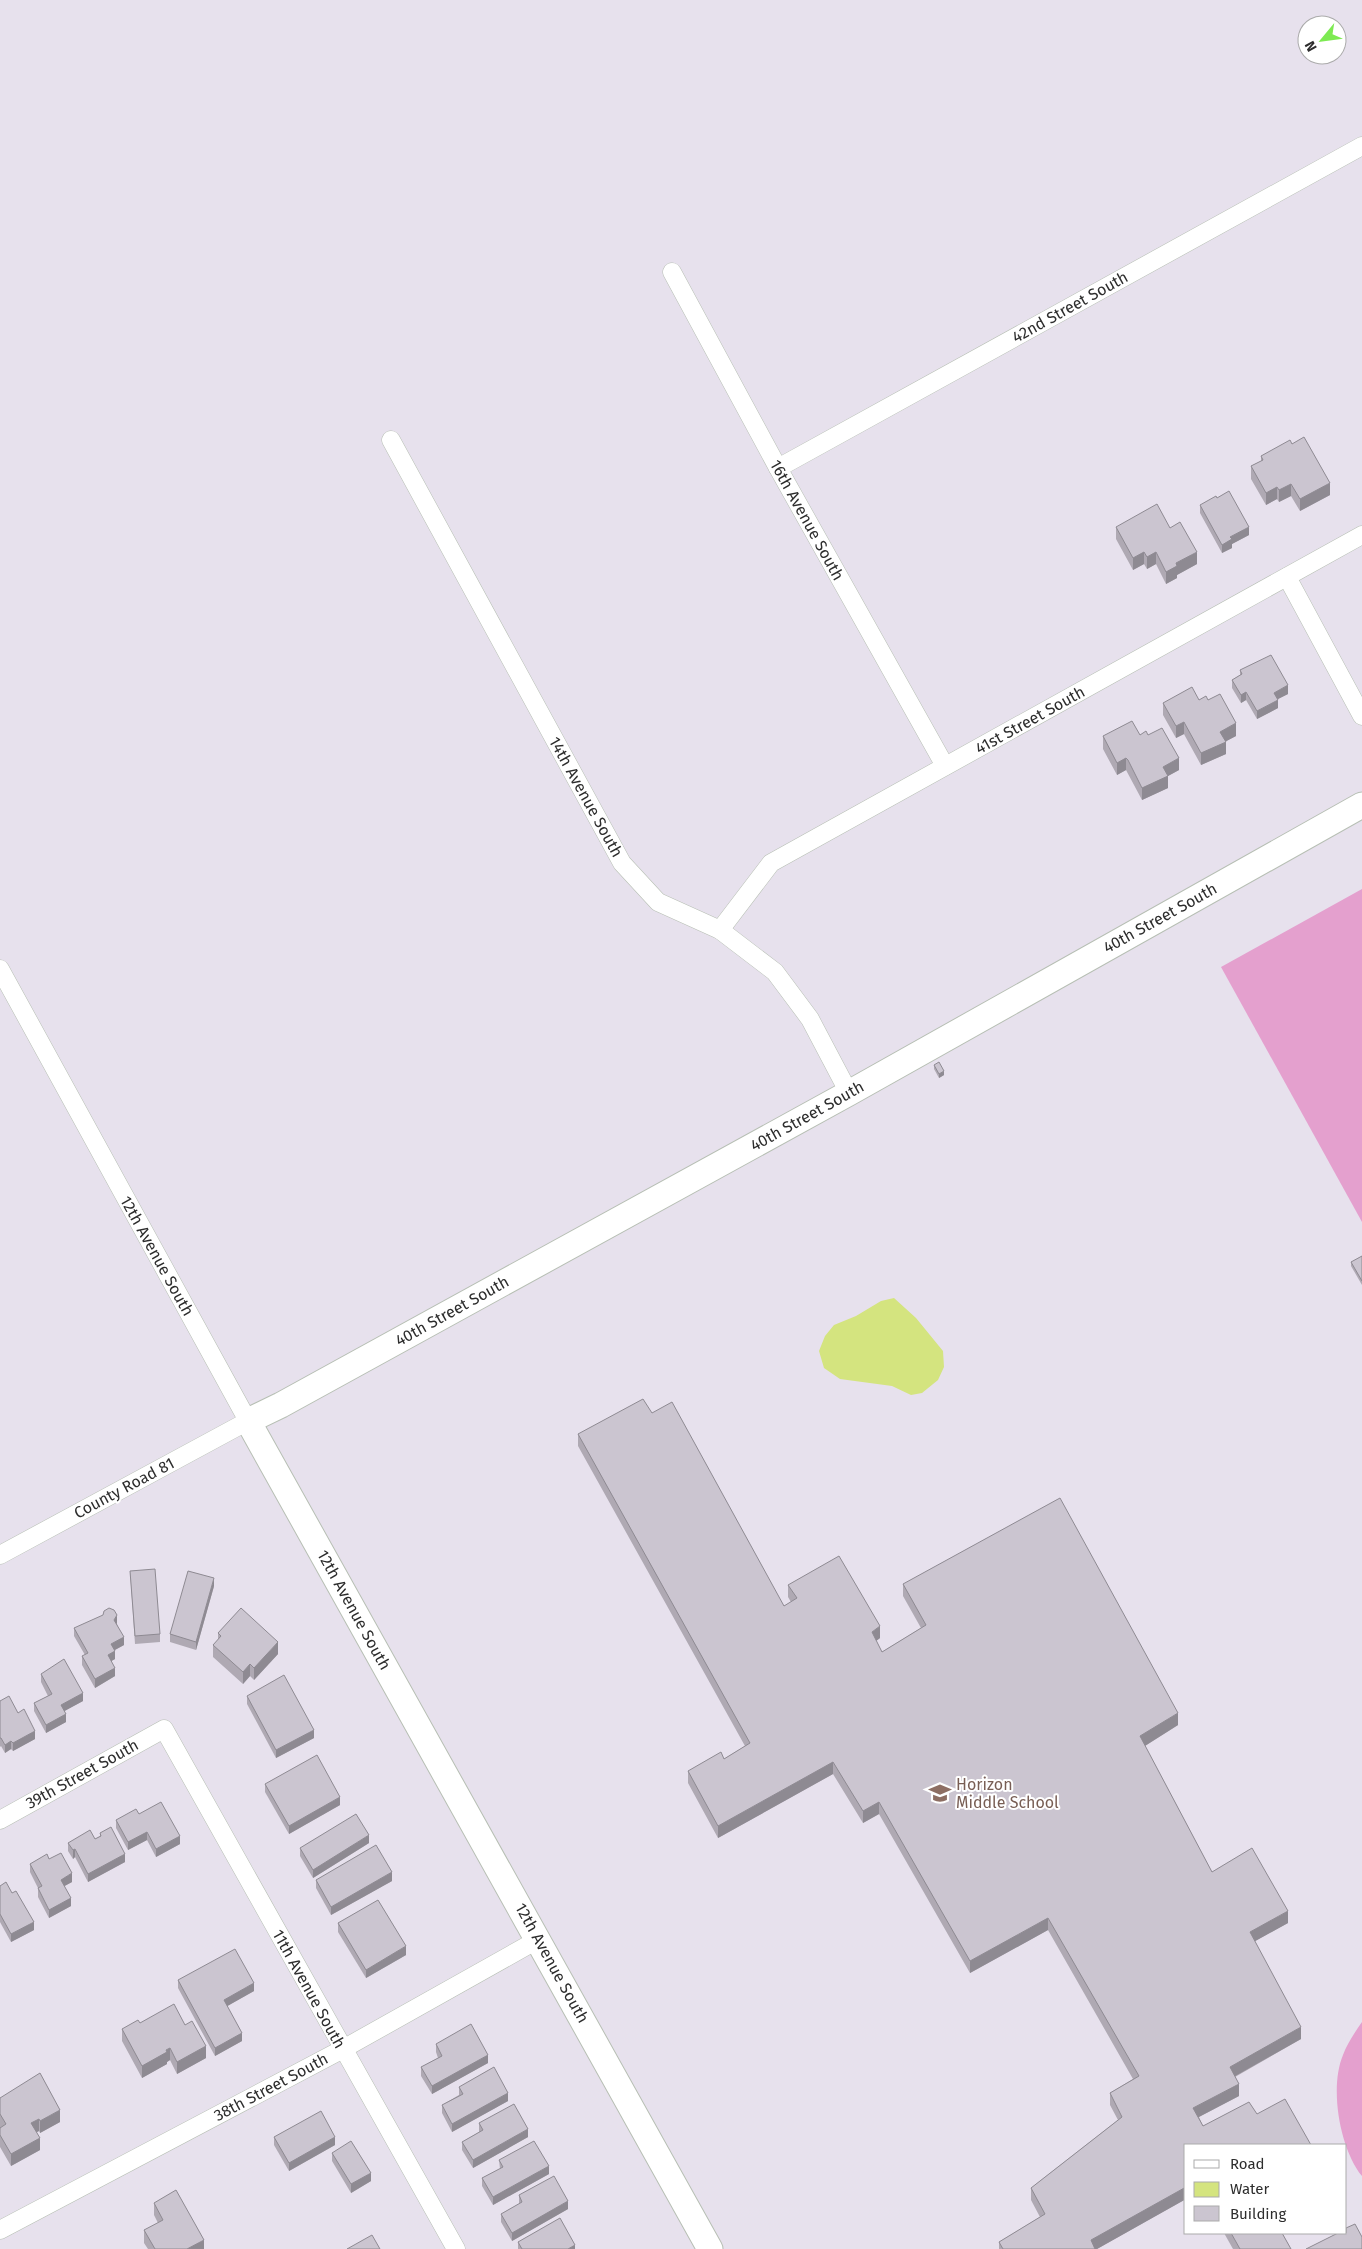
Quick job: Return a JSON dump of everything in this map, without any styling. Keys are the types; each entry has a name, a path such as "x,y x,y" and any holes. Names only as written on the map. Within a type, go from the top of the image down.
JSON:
{"street":[{"name":"42nd Street South","path":"778,468 1362,146"},
{"name":"16th Avenue South","path":"672,272 778,468 946,766"},
{"name":"14th Avenue South","path":"391,440 622,863 658,902 720,930 775,972 810,1019 849,1093"},
{"name":"41st Street South","path":"720,930 771,863 1362,535"},
{"path":"1287,577 1362,716"},
{"name":"40th Street South","path":"248,1420 281,1404 849,1093 1362,805"},
{"name":"12th Avenue South","path":"0,969 248,1420 539,1939 710,2249"},
{"name":"County Road 81","path":"0,1555 248,1420"},
{"name":"39th Street South","path":"0,1820 164,1729"},
{"name":"11th Avenue South","path":"164,1729 456,2249"},
{"name":"38th Street South","path":"0,2230 343,2049 539,1939"}],"shaded area":[{"path":"1362,889 1362,1222 1221,967"},
{"path":"1362,2022 1362,2176 1354,2164 1343,2135 1337,2101 1339,2069 1351,2038"}],"water":[{"path":"894,1298 916,1318 943,1351 944,1367 938,1380 922,1393 911,1395 892,1386 840,1379 824,1368 819,1351 825,1336 834,1325 856,1316 881,1301"}],"building":[{"path":"1304,437 1330,483 1300,499 1291,484 1279,490 1277,487 1266,493 1251,466 1263,460 1261,456 1290,440 1292,444"},
{"path":"1229,491 1249,527 1230,537 1232,539 1222,545 1200,505"},
{"path":"1157,504 1170,528 1180,522 1197,552 1176,563 1177,566 1166,572 1156,552 1147,557 1144,552 1133,558 1116,527"},
{"path":"1271,655 1288,685 1274,693 1278,700 1257,711 1246,692 1241,695 1232,680 1242,674 1240,670"},
{"path":"1192,687 1199,700 1206,696 1208,700 1220,694 1236,723 1220,732 1226,742 1201,753 1184,722 1176,726 1163,703"},
{"path":"1132,721 1140,735 1146,731 1148,735 1162,728 1179,758 1163,767 1168,776 1142,788 1128,760 1126,758 1117,763 1103,736"},
{"path":"939,1062 944,1071 939,1074 934,1065"},
{"path":"1362,1256 1362,1281 1351,1262"},
{"path":"643,1399 652,1413 672,1402 784,1606 797,1598 788,1585 839,1556 880,1626 872,1632 882,1652 926,1625 903,1584 1060,1498 1178,1713 1140,1736 1212,1872 1252,1848 1288,1911 1250,1932 1301,2027 1230,2067 1239,2084 1193,2108 1203,2126 1249,2102 1257,2114 1285,2099 1310,2144 1184,2144 1184,2188 1091,2240 1095,2249 1003,2249 999,2242 1045,2214 1031,2188 1122,2117 1110,2093 1139,2076 1048,1918 970,1961 879,1802 863,1811 833,1762 718,1826 688,1771 721,1752 724,1759 750,1743 578,1434"},
{"path":"155,1569 160,1634 135,1636 130,1571"},
{"path":"188,1571 214,1578 196,1642 170,1634"},
{"path":"109,1608 114,1610 117,1615 114,1620 124,1637 111,1644 115,1651 108,1655 115,1668 95,1679 82,1656 88,1653 74,1628 103,1615 104,1611"},
{"path":"241,1608 278,1642 254,1668 250,1664 243,1672 213,1645 221,1636 218,1633"},
{"path":"64,1659 83,1693 61,1705 66,1714 46,1725 34,1703 52,1694 41,1674"},
{"path":"284,1675 314,1730 276,1750 247,1696"},
{"path":"9,1696 18,1713 24,1709 35,1731 13,1743 11,1741 5,1745 0,1738 0,1701"},
{"path":"317,1755 340,1797 289,1826 265,1784"},
{"path":"161,1802 180,1836 156,1849 147,1832 128,1842 116,1820 136,1809 139,1814"},
{"path":"356,1814 369,1835 313,1870 300,1848"},
{"path":"111,1827 125,1854 88,1874 75,1849 73,1850 68,1843 90,1830 95,1839 101,1836 100,1833"},
{"path":"376,1845 392,1872 331,1907 316,1880"},
{"path":"61,1853 72,1873 61,1880 71,1898 49,1910 38,1888 42,1886 30,1864 47,1854 49,1859"},
{"path":"6,1882 12,1893 16,1891 34,1922 11,1934 0,1914 0,1886"},
{"path":"378,1900 406,1946 366,1970 338,1923"},
{"path":"235,1949 254,1983 224,2000 242,2033 215,2048 178,1980"},
{"path":"174,2004 185,2025 192,2021 206,2046 177,2062 170,2048 166,2050 167,2052 142,2066 122,2029 138,2020 140,2023"},
{"path":"471,2024 488,2055 432,2086 421,2067 442,2056 436,2044"},
{"path":"494,2067 508,2093 452,2124 442,2105 463,2094 459,2087"},
{"path":"40,2073 60,2110 40,2121 39,2119 31,2123 40,2138 11,2154 0,2135 0,2128 6,2124 0,2114 0,2098"},
{"path":"514,2104 528,2129 473,2160 462,2142 483,2130 479,2123"},
{"path":"321,2111 335,2137 289,2163 274,2137"},
{"path":"351,2141 371,2173 351,2184 332,2153"},
{"path":"534,2141 549,2166 493,2197 482,2178 503,2167 499,2160"},
{"path":"554,2176 568,2201 512,2233 501,2214 522,2202 519,2195"},
{"path":"176,2190 204,2240 187,2249 155,2249 144,2230 163,2220 154,2203"},
{"path":"560,2218 575,2245 568,2249 522,2249 518,2242"},
{"path":"1355,2224 1362,2237 1362,2249 1306,2249 1336,2234 1347,2234 1347,2228"},
{"path":"1232,2234 1283,2234 1291,2249 1240,2249"},
{"path":"372,2235 380,2249 347,2249"}],"place":[{"name":"Horizon Middle School","path":"940,1793"}]}
